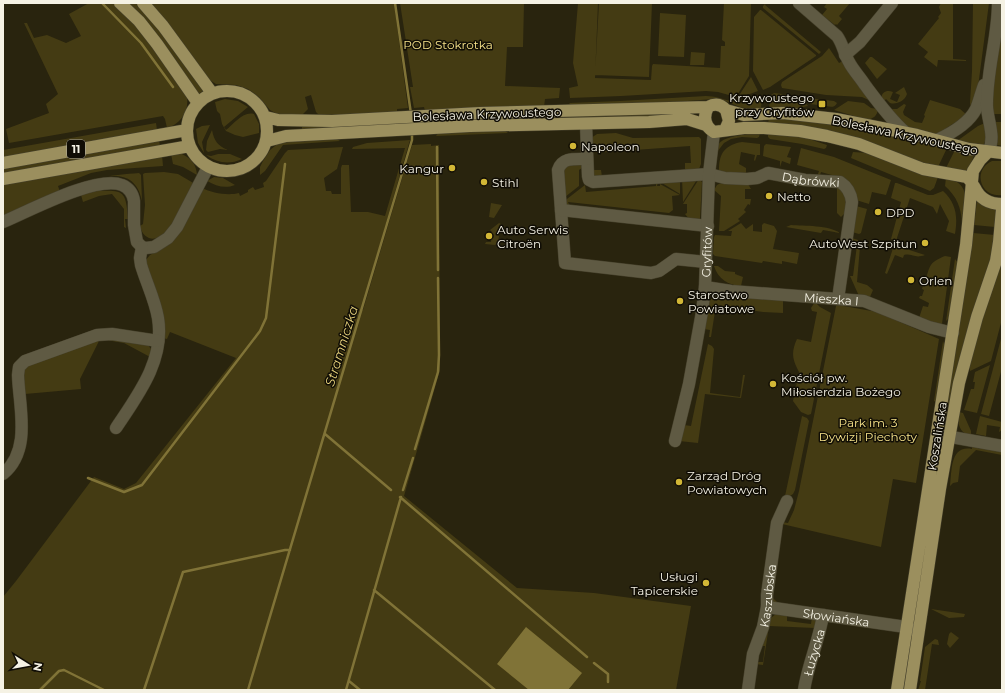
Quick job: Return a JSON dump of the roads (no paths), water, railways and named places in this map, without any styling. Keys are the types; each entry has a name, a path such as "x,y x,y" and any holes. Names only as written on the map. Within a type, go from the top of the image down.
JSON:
{"main road":[{"path":"120,3 139,22 157,44 198,103"},
{"path":"143,3 163,26 212,94"},
{"path":"227,90 242,93 255,101 266,117 268,129 267,141 260,155 245,167 227,172 208,167 197,158 190,146 187,130 190,115 198,103 212,94 227,90"},
{"path":"716,104 720,105 726,110 729,121 715,129 705,116 708,107 716,104"},
{"name":"Bolesława Krzywoustego","path":"266,117 278,120 332,121 480,113 708,107"},
{"name":"Bolesława Krzywoustego","path":"726,110 744,115 783,113 869,125 906,132 969,149 1002,153"},
{"name":"Bolesława Krzywoustego","path":"267,141 286,136 412,129 506,125 649,122 687,119 715,129 781,129 837,138 859,144 923,169 964,176 972,182"},
{"name":"11","path":"3,163 187,130"},
{"name":"11","path":"3,179 190,146"},
{"name":"Koszalińska","path":"897,690 969,229 972,182 975,167 988,152"},
{"path":"972,182 976,191 983,199 993,203 1002,204"},
{"name":"Koszalińska","path":"910,690 949,436 962,369 978,311 998,252 1002,209"}],"street":[{"path":"799,3 837,36 850,63 883,109 898,126 906,132"},
{"path":"845,55 860,42 892,3"},
{"path":"988,152 992,140 987,108 996,34 998,3"},
{"path":"937,140 958,128 974,112 984,83 991,70"},
{"path":"869,125 879,120 883,109"},
{"path":"586,124 588,176 593,182 709,174"},
{"name":"Gryfitów","path":"675,441 696,351 705,286 709,174 715,129"},
{"path":"587,159 566,160 560,165 558,170 565,263 651,273 659,271 676,259 706,262"},
{"path":"3,222 80,189 99,185 117,184 127,188 133,196 134,225 137,242 142,247 154,247 164,241 177,227 208,167"},
{"name":"Dąbrówki","path":"709,174 725,178 748,179 757,178 768,173 805,180 840,182 844,184 849,192 852,202 838,299"},
{"path":"561,210 708,226"},
{"path":"116,428 149,376 155,362 159,330 158,317 141,265 140,258 142,247"},
{"path":"993,269 1002,253"},
{"name":"Mieszka I","path":"705,286 731,291 864,301 929,327 953,333"},
{"path":"3,474 14,461 20,443 22,422 18,375 19,368 25,361 97,335 112,334 158,341"},
{"path":"937,434 1002,446"},
{"name":"Kaszubska","path":"748,690 753,654 763,627 767,607 767,595 777,524 787,501"},
{"name":"Słowiańska","path":"767,607 906,628"},
{"name":"Łużycka","path":"804,690 806,674 823,615"},
{"path":"906,628 919,626"}],"waterway":[{"path":"102,3 141,43 173,87"},
{"name":"Stramniczka","path":"395,3 411,114"},
{"name":"Stramniczka","path":"248,690 412,140 412,133"},
{"path":"437,147 438,270"},
{"path":"88,478 124,492 142,485 260,331 266,318 285,164"},
{"path":"415,449 438,372 438,278"},
{"path":"325,434 391,490"},
{"path":"403,490 413,458"},
{"path":"400,497 587,657"},
{"path":"346,690 401,497"},
{"path":"144,690 183,572 290,550"},
{"path":"374,590 495,690"},
{"path":"594,663 608,674 608,682"},
{"path":"40,690 59,671 64,670 104,690"},
{"path":"349,681 360,690"}],"place":[{"name":"Krzywoustego przy Gryfitów","path":"822,104"},
{"name":"Napoleon","path":"573,146"},
{"name":"Kangur","path":"452,168"},
{"name":"Stihl","path":"484,182"},
{"name":"Netto","path":"769,196"},
{"name":"DPD","path":"878,212"},
{"name":"Auto Serwis Citroën","path":"489,236"},
{"name":"AutoWest Szpitun","path":"925,243"},
{"name":"Orlen","path":"911,280"},
{"name":"Starostwo Powiatowe","path":"680,301"},
{"name":"Kościół pw. Miłosierdzia Bożego","path":"773,384"},
{"name":"Zarząd Dróg Powiatowych","path":"679,482"},
{"name":"Usługi Tapicerskie","path":"706,583"}],"park label":[{"name":"POD Stokrotka","path":"448,44"},
{"name":"Park im. 3 Dywizji Piechoty","path":"868,429"}]}
